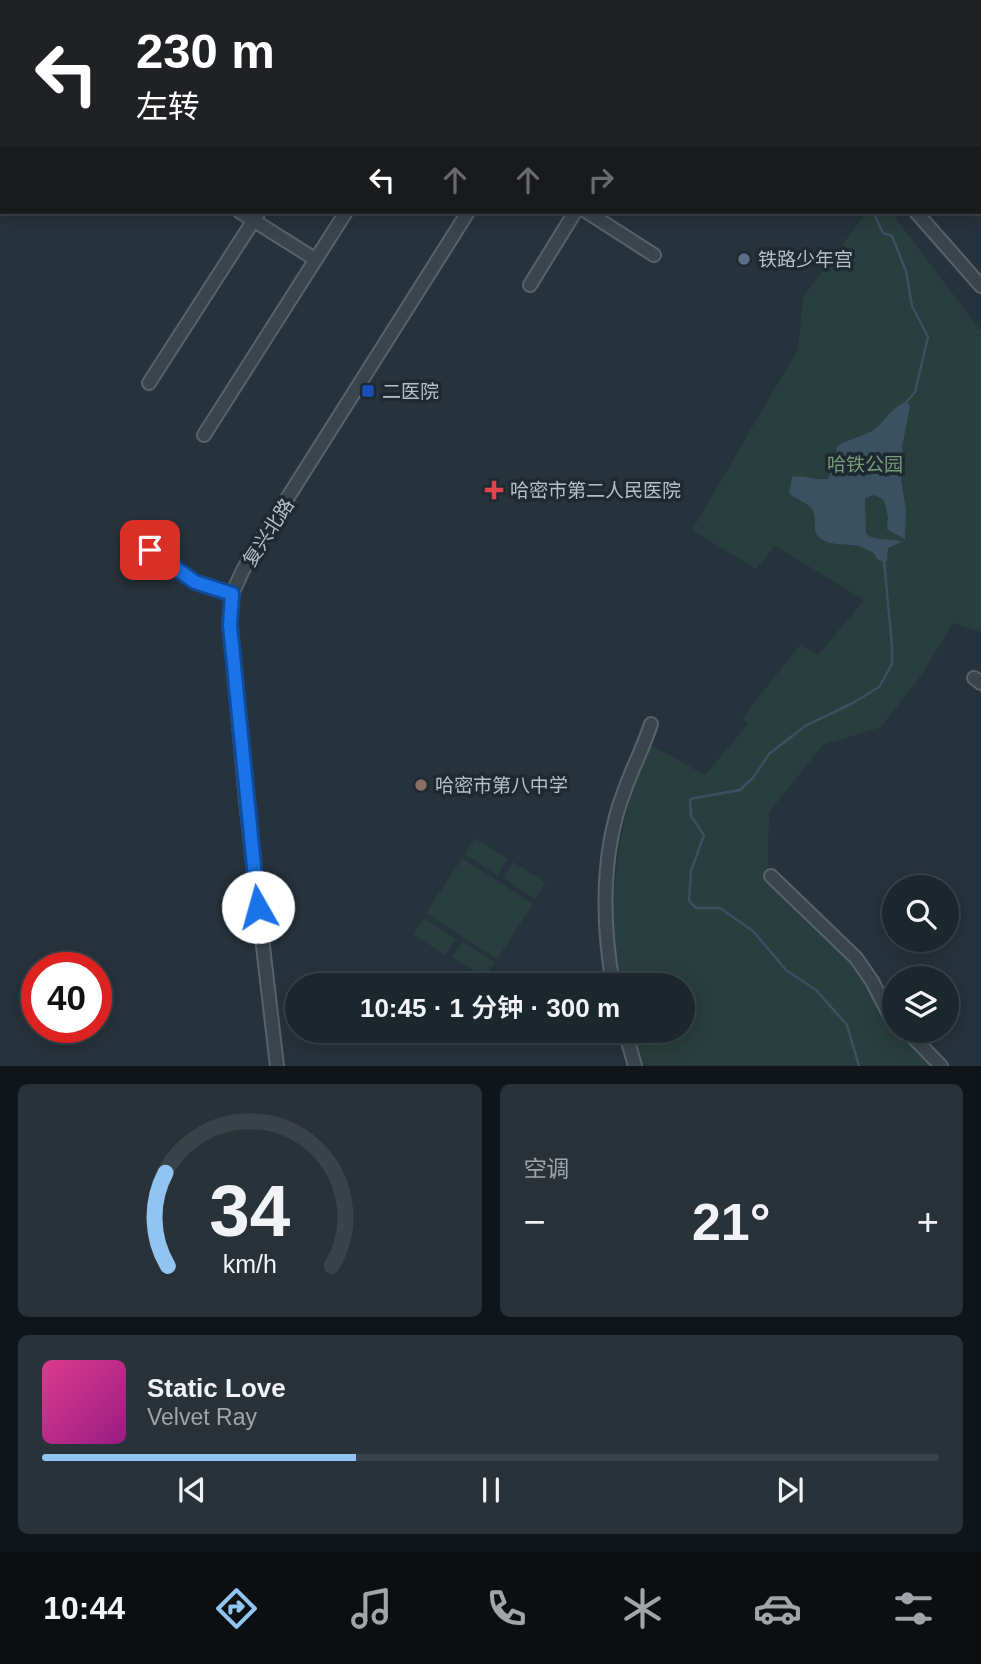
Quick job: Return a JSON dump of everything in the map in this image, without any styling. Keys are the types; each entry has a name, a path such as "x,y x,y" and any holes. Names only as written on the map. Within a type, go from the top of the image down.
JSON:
{"street":[{"path":"204,435 345,214"},
{"name":"复兴北路","path":"277,1066 246,802 230,625 232,594 266,531 467,214"},
{"path":"530,285 574,214"},
{"path":"590,214 654,256"},
{"path":"918,214 981,286"},
{"path":"149,383 256,216 315,259"},
{"path":"150,550 195,582 232,594"},
{"path":"611,973 606,920 608,864 614,825 624,789 644,747 651,724"},
{"path":"771,876 856,958 882,999"},
{"path":"628,1043 635,1066"},
{"path":"919,1043 941,1066"}],"green space":[{"name":"哈铁公园","path":"865,214 893,214 981,331 981,632 953,623 923,673 881,727 823,745 769,812 768,864 776,889 852,962 864,979 882,1017 882,1043 909,1043 932,1065 642,1065 637,1043 695,1043 695,973 619,973 617,963 614,890 617,865 625,817 649,744 705,775 748,724 742,718 800,645 818,655 864,600 775,546 756,569 692,530 798,349 803,297"},
{"path":"475,838 508,859 497,875 465,854"},
{"path":"462,858 533,904 497,959 426,913"},
{"path":"513,862 546,883 535,899 503,878"},
{"path":"424,918 456,939 445,955 413,934"},
{"path":"463,942 495,962 487,973 476,973 452,957"}],"water":[{"path":"906,402 910,406 902,447 905,468 901,480 906,509 905,539 887,529 888,517 884,500 874,495 865,498 866,534 874,538 902,542 888,548 887,561 884,562 877,559 874,553 859,546 831,543 821,539 816,533 812,509 789,493 792,477 828,479 837,459 836,447 872,431"}],"waterway":[{"path":"874,214 883,233 892,236 906,271 912,306 928,337 915,392 905,404"},
{"path":"859,1066 847,1025 816,990 786,970 753,931 720,908 696,908 689,901 691,871 704,835 691,816 690,799 740,790 753,778 769,754 805,726 879,687 892,664 884,561"}],"place":[{"name":"铁路少年宫","path":"744,259"},
{"name":"二医院","path":"368,391"},
{"name":"哈密市第二人民医院","path":"494,490"},
{"name":"哈密市第八中学","path":"421,785"}],"route":[{"path":"150,550 195,582 232,594 230,625 258,907"}]}
